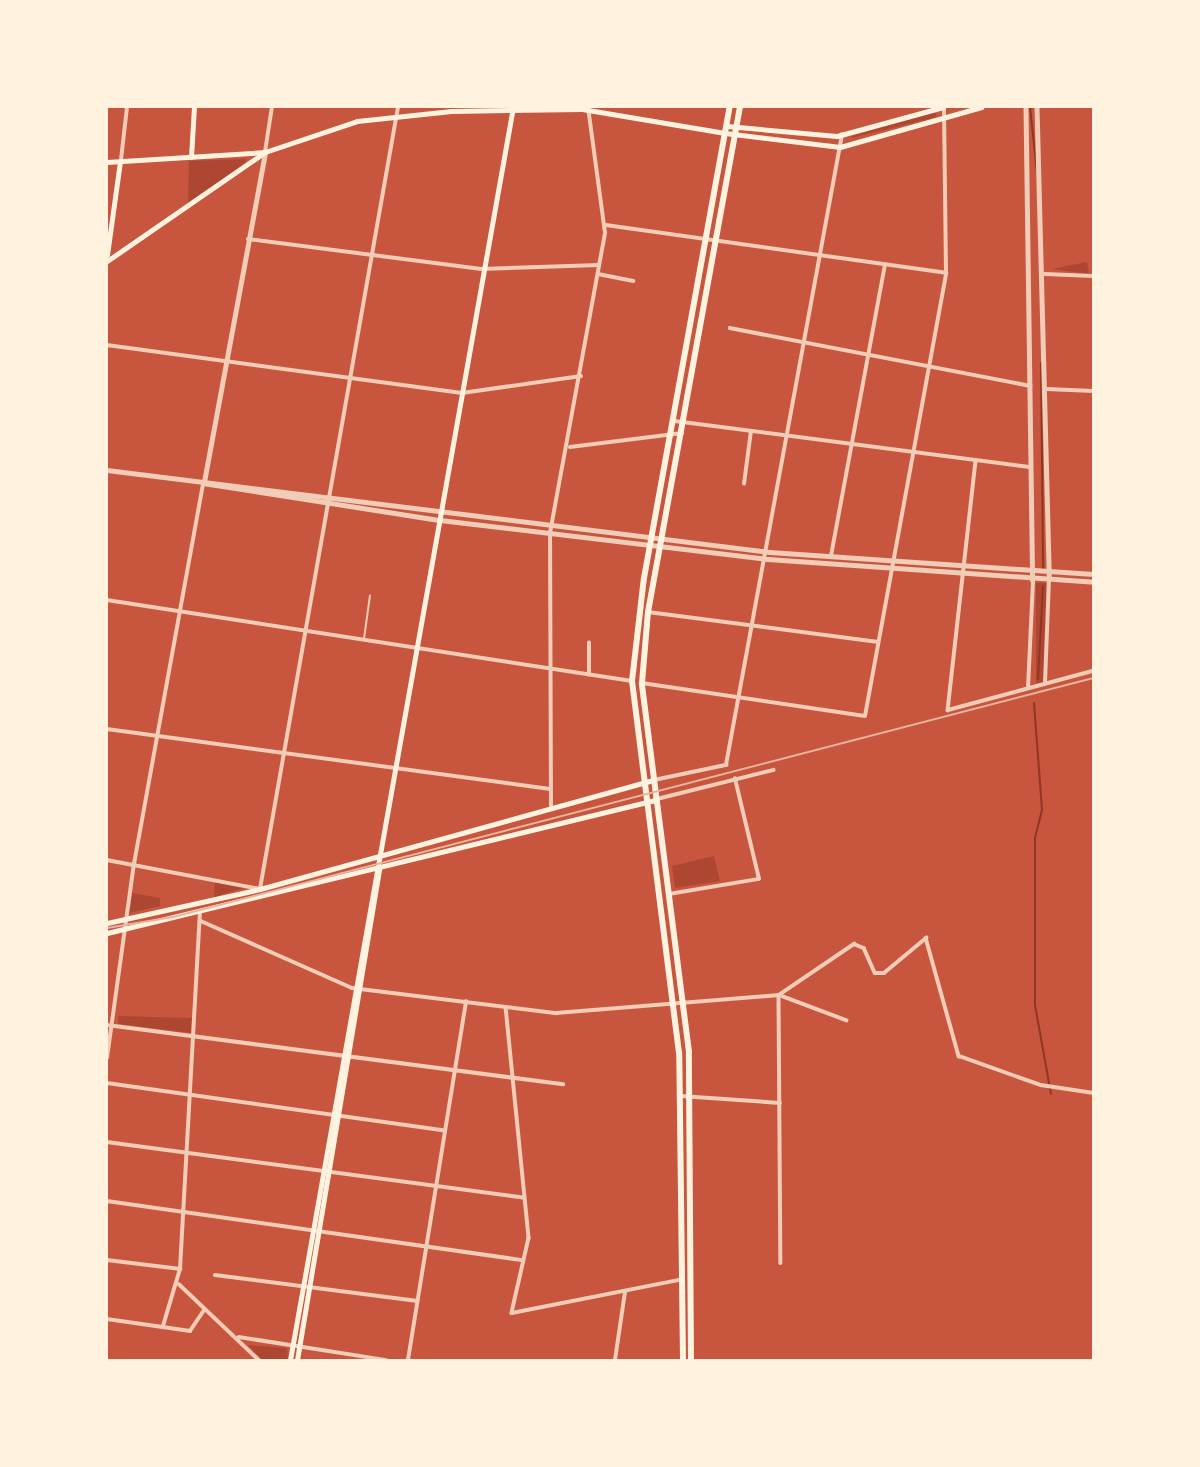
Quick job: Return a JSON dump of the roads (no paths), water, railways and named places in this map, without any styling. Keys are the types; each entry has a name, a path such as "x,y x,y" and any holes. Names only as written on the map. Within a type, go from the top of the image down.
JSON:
{"highway":[{"path":"682,1360 681,1096 673,1004 632,681 651,541 674,432 730,107"},
{"path":"691,1360 690,1097 682,1002 652,780 642,683 648,612 659,546 682,433 740,107"}],"main road":[{"path":"191,157 194,107"},
{"path":"107,261 265,152 327,128 396,116 512,108 588,108 724,130 842,135 943,107"},
{"path":"736,131 844,146 981,107"},
{"path":"325,1171 331,1114 372,871 380,847 440,520 481,269 512,108"},
{"path":"107,162 265,152"},
{"path":"107,254 121,161"},
{"path":"107,923 125,922 260,889 378,855 551,811 652,780"},
{"path":"107,933 200,918 372,871 379,866 655,800"},
{"path":"297,1360 325,1171 338,1115 360,989 379,866 378,855"},
{"path":"290,1360 306,1287"}],"street":[{"path":"121,161 127,107"},
{"path":"107,1058 109,1025 156,736 265,152 271,107"},
{"path":"107,860 260,889 333,497 398,107"},
{"path":"107,600 866,716 946,273 943,107"},
{"path":"1026,107 1032,386 1029,467 1034,572 1028,688"},
{"path":"1037,107 1047,389 1049,579 1045,683"},
{"path":"551,811 550,533 570,447 606,225 588,108"},
{"path":"652,780 726,765 770,552 844,146 842,135"},
{"path":"606,225 946,273"},
{"path":"248,239 481,269 599,265"},
{"path":"830,565 885,265"},
{"path":"598,274 633,281"},
{"path":"1045,274 1093,276"},
{"path":"730,328 1032,386"},
{"path":"107,345 462,393 581,376"},
{"path":"1047,389 1093,391"},
{"path":"675,421 1029,467"},
{"path":"744,484 751,430"},
{"path":"570,447 682,433"},
{"path":"976,461 948,710 1093,671"},
{"path":"107,470 552,524 651,541 659,546 768,559 962,575 1093,582"},
{"path":"203,483 331,505 550,533 651,541 661,538 770,552 964,568 1093,574"},
{"path":"648,612 879,643"},
{"path":"589,643 589,674"},
{"path":"107,729 550,789"},
{"path":"655,800 773,770"},
{"path":"669,894 759,879 735,779"},
{"path":"163,1326 179,1284 200,918 352,988 569,1013 779,995 846,1020"},
{"path":"779,995 854,944 864,948 875,972 884,974 926,938 959,1056 1041,1085 1093,1093"},
{"path":"779,995 781,1263"},
{"path":"408,1360 443,1130 466,1002"},
{"path":"506,1007 529,1238 522,1259 512,1313 692,1279"},
{"path":"109,1025 563,1084"},
{"path":"107,1083 443,1130"},
{"path":"681,1096 780,1103"},
{"path":"107,1142 524,1198"},
{"path":"107,1201 522,1259"},
{"path":"107,1260 180,1269"},
{"path":"215,1275 417,1301"},
{"path":"179,1284 239,1337 259,1360"},
{"path":"615,1360 625,1292"},
{"path":"107,1319 190,1331 205,1309"},
{"path":"239,1337 386,1360"}],"lane":[{"path":"364,640 370,595"}],"waterway":[{"path":"1030,107 1037,172"},
{"path":"1041,363 1043,569"},
{"path":"1038,679 1043,586"},
{"path":"1034,703 1042,810 1035,839 1035,1005 1051,1094"}],"tram line":[{"path":"107,928 173,917 1093,678"}]}
